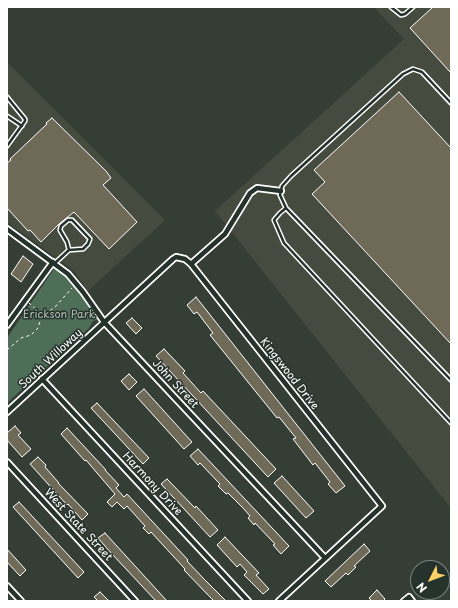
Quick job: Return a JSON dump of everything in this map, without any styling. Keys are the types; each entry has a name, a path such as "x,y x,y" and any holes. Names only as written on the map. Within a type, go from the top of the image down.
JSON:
{"street":[{"path":"191,264 226,234 250,193 257,188 281,191"},
{"name":"John Street","path":"7,229 54,262 75,282 104,322 325,558"},
{"name":"Kingswood Drive","path":"179,257 185,259 191,264 382,506 325,558"},
{"name":"South Willoway","path":"7,412 173,259 179,257"},
{"path":"7,326 54,262"},
{"name":"Harmony Drive","path":"42,379 248,601"},
{"name":"West State Street","path":"7,462 135,601"},
{"path":"279,601 325,558"},
{"path":"7,586 21,601"},
{"path":"404,601 409,597 412,601"}],"lane":[{"path":"391,7 401,15 405,14 413,7"},
{"path":"451,103 422,72 413,69 403,74 291,176 282,186 280,195 286,208 451,380"},
{"path":"7,97 24,116 25,121 7,146"},
{"path":"7,116 22,126"},
{"path":"286,208 274,220 284,243 451,423"},
{"path":"54,262 69,250 83,249 88,244 90,239 72,220 68,220 61,226 60,230 67,242 69,250"}],"path":[{"path":"41,318 56,306 72,288"},
{"path":"7,350 21,338 31,335 40,325 41,318 37,310 25,300"}],"shaded area":[{"path":"374,7 451,7 451,508 215,211 404,39"},
{"path":"7,62 165,220 88,291 75,272 7,222"}],"green space":[{"name":"Erickson Park","path":"56,266 74,284 97,320 93,321 89,328 7,403 7,338"}],"building":[{"path":"433,7 451,7 451,73 410,28"},
{"path":"399,92 451,148 451,344 312,194 325,182 314,170"},
{"path":"52,118 106,171 111,178 103,185 137,222 109,249 74,212 59,224 41,242 30,230 28,231 7,208 7,163"},
{"path":"23,256 33,264 21,282 11,274"},
{"path":"196,297 345,486 336,493 328,484 330,482 315,463 313,465 293,439 296,438 279,417 277,418 210,335 213,333 197,312 194,314 187,305"},
{"path":"132,318 142,328 136,334 126,323"},
{"path":"164,349 185,371 183,373 201,393 203,391 276,469 268,477 156,356"},
{"path":"129,374 137,382 129,390 121,381"},
{"path":"144,389 192,442 184,449 136,396"},
{"path":"97,403 149,458 143,464 91,408"},
{"path":"15,426 21,433 18,435 31,449 22,457 7,440 7,433"},
{"path":"67,428 119,485 116,488 124,497 127,494 188,560 187,561 226,601 214,601 184,570 185,569 151,532 149,534 143,528 145,526 127,506 124,509 117,502 112,507 107,502 115,494 61,434"},
{"path":"198,449 289,546 281,554 273,545 275,544 255,523 254,525 248,518 250,516 243,508 228,493 226,494 218,486 220,484 200,463 198,465 190,456"},
{"path":"38,457 46,465 45,467 58,483 88,514 82,520 30,464"},
{"path":"282,476 314,511 306,518 274,483"},
{"path":"167,479 195,508 196,506 218,530 210,537 161,484"},
{"path":"19,502 84,572 78,578 13,507"},
{"path":"105,533 167,601 156,601 112,554 98,538"},
{"path":"225,537 259,573 256,575 269,589 263,594 244,575 247,572 240,564 237,567 217,545"},
{"path":"364,544 370,551 354,566 356,567 348,575 346,573 331,587 325,581"},
{"path":"7,549 26,570 20,576 7,562"},
{"path":"377,590 385,599 383,601 372,601 369,598"},
{"path":"100,592 109,601 98,601 94,597"}]}
